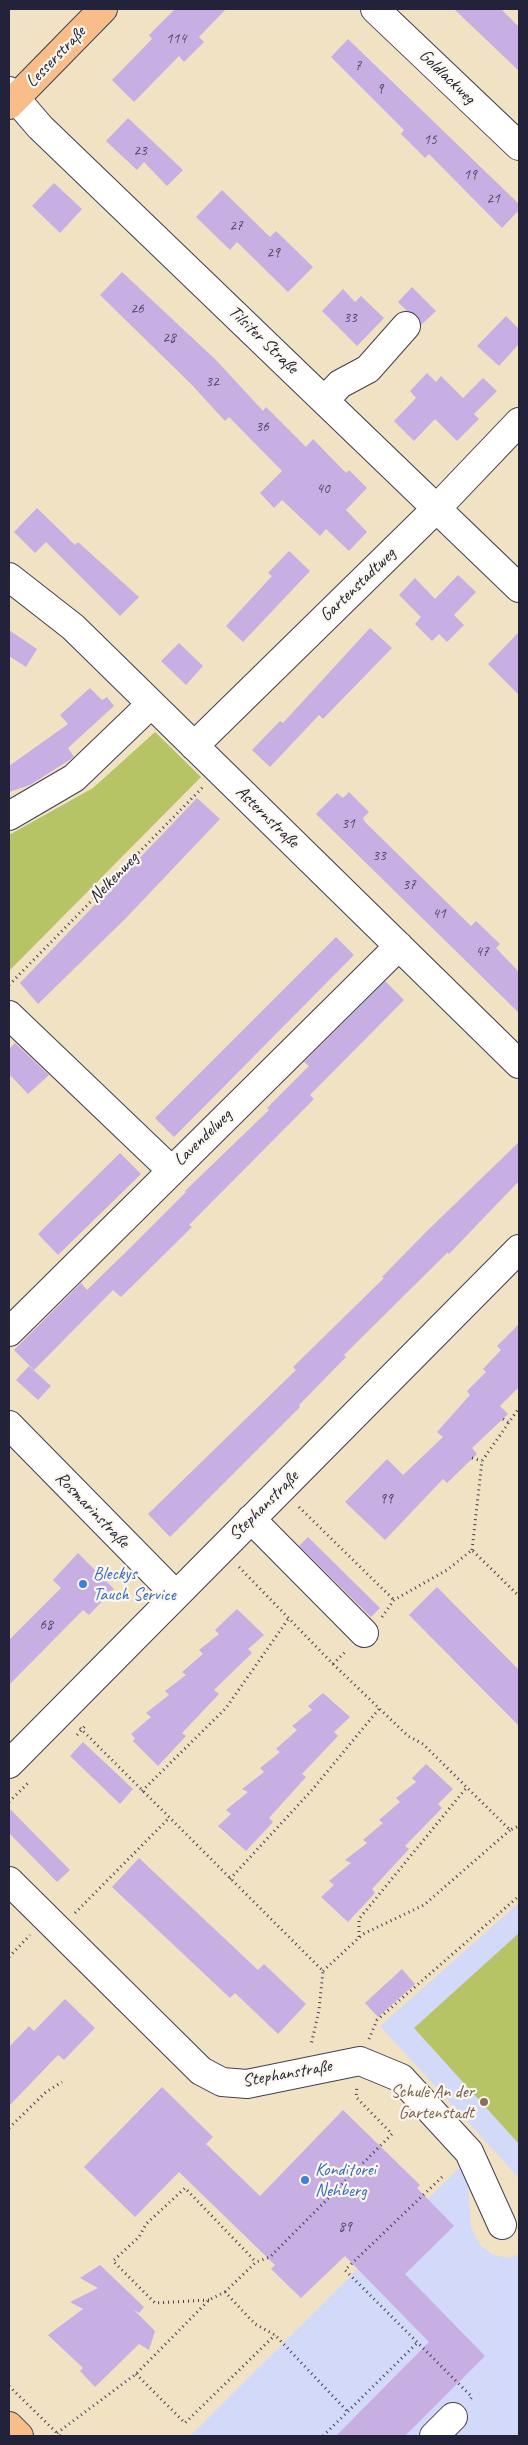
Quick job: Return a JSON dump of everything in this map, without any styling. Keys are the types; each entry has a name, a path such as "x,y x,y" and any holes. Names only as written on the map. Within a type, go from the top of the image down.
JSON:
{"main road":[{"name":"Lesserstraße","path":"11,98 103,9"},
{"path":"9,2426 20,2436"}],"street":[{"name":"Goldlackweg","path":"376,9 519,146"},
{"name":"Tilsiter Straße","path":"11,98 519,588"},
{"path":"325,400 340,384 368,369 406,326"},
{"name":"Gartenstadtweg","path":"194,746 437,508 519,422"},
{"name":"Asternstraße","path":"9,577 73,627 519,1064"},
{"path":"9,816 74,778 151,704"},
{"name":"Lavendelweg","path":"9,1332 399,946"},
{"path":"9,1015 171,1170"},
{"name":"Stephanstraße","path":"9,1764 519,1249"},
{"name":"Rosmarinstraße","path":"9,1425 176,1595"},
{"path":"251,1519 364,1633"},
{"name":"Stephanstraße","path":"9,1881 201,2070 222,2082 247,2084 360,2060"},
{"path":"360,2060 401,2078 469,2152 502,2225"},
{"path":"434,2436 453,2417"}],"path":[{"name":"Nelkenweg","path":"9,985 219,770"},
{"path":"333,1664 381,1618 394,1600 447,1570 472,1550 482,1461 519,1408"},
{"path":"503,1419 509,1423"},
{"path":"472,1458 482,1461"},
{"path":"281,1489 394,1600"},
{"path":"221,1550 290,1618 333,1664 408,1736 423,1744 510,1830"},
{"path":"472,1550 519,1596"},
{"path":"142,1791 226,1708 290,1618"},
{"path":"230,1879 312,1790 380,1709"},
{"path":"62,1710 323,1971"},
{"path":"359,1938 359,1919 467,1787"},
{"path":"58,1930 169,1818"},
{"path":"304,2072 319,2010 323,1971 359,1938 424,1905 510,1830 519,1826"},
{"path":"9,2386 58,2435 136,2374 209,2300 225,2292 256,2262 270,2257 392,2134 356,2097 360,2060 377,2020 519,1896"},
{"path":"9,2128 46,2092 62,2082"},
{"path":"442,2177 345,2270 472,2397 453,2417"},
{"path":"209,2300 155,2303 114,2261 139,2237 146,2224 185,2188 256,2262"},
{"path":"225,2292 256,2324 275,2335 348,2412"},
{"path":"136,2374 185,2423 275,2335"},
{"path":"323,2436 418,2342"}],"shaded area":[{"name":"Schule An der Gartenstadt","path":"519,1903 519,2178 380,2026"},
{"path":"462,2165 468,2184 471,2227 480,2245 493,2255 510,2258 519,2254 519,2436 190,2436"}],"green space":[{"path":"155,732 201,777 9,971 9,835 93,788"},
{"path":"519,1933 519,2144 414,2028"}],"building":[{"path":"175,9 226,9 199,37 204,42 184,62 179,56 134,102 112,80 152,39 149,35"},
{"path":"454,9 501,9 519,27 519,71"},
{"path":"348,39 519,204 519,210 502,228 429,154 425,158 401,134 404,130 331,57"},
{"path":"128,118 183,170 167,186 144,162 137,170 106,141"},
{"path":"54,183 82,209 60,233 32,206"},
{"path":"222,190 270,237 276,231 313,267 288,292 237,242 230,250 196,217"},
{"path":"122,272 217,361 263,411 266,407 306,447 313,439 346,473 349,470 367,488 346,510 367,532 349,551 326,529 320,536 282,500 274,508 260,493 282,471 229,417 225,421 192,385 100,295"},
{"path":"412,287 436,311 421,325 417,315 407,311 398,302"},
{"path":"343,289 355,302 361,296 384,318 357,346 322,311"},
{"path":"506,316 519,329 519,344 499,366 477,346"},
{"path":"427,373 436,382 441,376 463,398 483,378 497,391 474,414 479,419 457,441 435,419 414,441 394,421 416,398 410,391"},
{"path":"37,508 75,545 78,542 139,597 120,616 46,542 35,553 14,532"},
{"path":"289,551 310,571 243,642 226,626 272,576 268,573"},
{"path":"458,575 476,592 454,615 464,625 447,642 439,634 432,641 415,624 421,617 399,595 415,578 435,599"},
{"path":"370,628 392,648 323,719 319,715 270,767 252,750 280,721 283,723"},
{"path":"9,630 37,649 26,667 9,656"},
{"path":"519,632 519,695 488,664"},
{"path":"179,643 203,666 186,685 161,661"},
{"path":"90,688 102,700 107,697 114,706 68,748 74,757 30,785 9,792 9,766 68,724 60,715"},
{"path":"349,792 369,812 363,818 365,822 471,926 476,921 500,944 496,948 519,972 519,1013 316,814 337,793 343,798"},
{"path":"197,798 220,819 126,918 38,1004 20,983"},
{"path":"336,937 354,955 174,1137 155,1118"},
{"path":"385,981 404,1000 310,1095 314,1099 189,1225 192,1227 121,1297 113,1290 34,1370 14,1350 81,1283 87,1290 269,1110 267,1108 309,1066 304,1062"},
{"path":"15,1043 49,1075 28,1094 9,1074 9,1049"},
{"path":"519,1142 519,1181 449,1254 448,1252 344,1355 346,1357 299,1405 300,1407 170,1537 148,1514 296,1370 293,1367 384,1278 382,1277 427,1231"},
{"path":"120,1153 141,1174 58,1255 38,1234"},
{"path":"519,1324 519,1387 500,1406 508,1414 472,1448 477,1454 447,1483 443,1479 385,1540 345,1502 387,1459 403,1475 443,1437 437,1432 470,1395 467,1391 486,1372 483,1369 501,1350 497,1346"},
{"path":"29,1366 51,1386 38,1400 16,1380"},
{"path":"308,1537 380,1608 371,1617 299,1546"},
{"path":"78,1553 114,1589 89,1615 83,1610 9,1685 9,1640 61,1588 53,1580"},
{"path":"437,1587 519,1670 519,1726 409,1615"},
{"path":"237,1609 264,1635 248,1649 252,1653 214,1690 219,1694 182,1733 186,1736 158,1766 133,1741 135,1738 131,1734 151,1717 146,1713 169,1695 165,1691 186,1675 182,1672 203,1654 199,1650 219,1634 215,1630"},
{"path":"323,1693 350,1717 334,1732 338,1736 302,1774 306,1777 269,1818 273,1822 246,1851 218,1826 231,1814 226,1810 248,1792 242,1789 264,1772 260,1768 280,1752 276,1749 297,1730 292,1726 312,1710 308,1706"},
{"path":"83,1742 133,1789 120,1804 70,1756"},
{"path":"426,1764 453,1789 438,1804 442,1808 405,1846 409,1849 372,1889 375,1893 348,1922 321,1897 334,1885 329,1881 351,1863 345,1860 367,1843 363,1840 383,1823 379,1820 400,1802 396,1798 416,1782 412,1778"},
{"path":"9,1808 70,1870 57,1882 9,1833"},
{"path":"139,1858 258,1970 264,1964 306,2004 278,2034 235,1993 230,1998 112,1887"},
{"path":"402,1969 415,1984 378,2017 365,2003"},
{"path":"65,1999 95,2028 64,2060 58,2055 9,2106 9,2047 29,2026 34,2031"},
{"path":"162,2087 213,2137 206,2144 260,2196 343,2110 420,2185 417,2188 454,2226 405,2274 485,2356 405,2436 336,2436 429,2342 345,2256 301,2298 271,2269 275,2265 179,2172 135,2217 84,2167"},
{"path":"100,2265 144,2307 139,2313 133,2309 155,2331 149,2350 139,2344 95,2387 80,2371 83,2368 48,2335 83,2309 70,2302 98,2288 80,2278"}],"place":[{"name":"Bleckys Tauch Service","path":"83,1584"},
{"name":"Schule An der Gartenstadt","path":"484,2102"},
{"name":"Konditorei Nehberg","path":"305,2180"}]}
